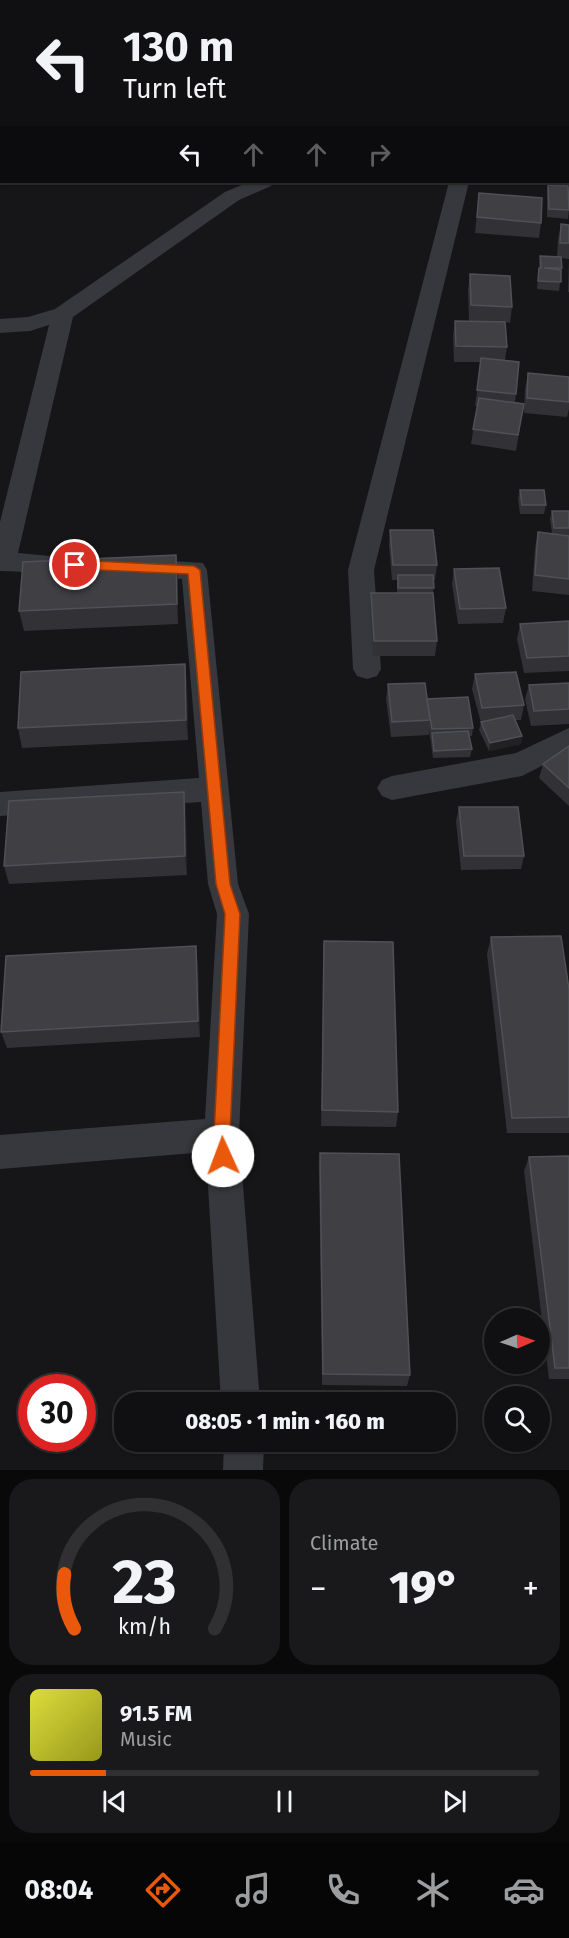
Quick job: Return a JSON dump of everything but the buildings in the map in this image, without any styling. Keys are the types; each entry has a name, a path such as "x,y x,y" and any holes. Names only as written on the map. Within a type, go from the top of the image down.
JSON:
{"street":[{"path":"0,326 30,324 63,314 232,196 262,183"},
{"path":"367,669 361,570 459,183"},
{"path":"63,314 2,562 194,570 223,884 233,914 222,1134 240,1392"},
{"path":"392,788 522,764 569,739"},
{"path":"0,804 213,789"},
{"path":"0,1152 222,1134"},
{"path":"243,1470 244,1452"}],"route":[{"path":"75,565 194,570 223,884 233,914 222,1134 223,1156"}]}
